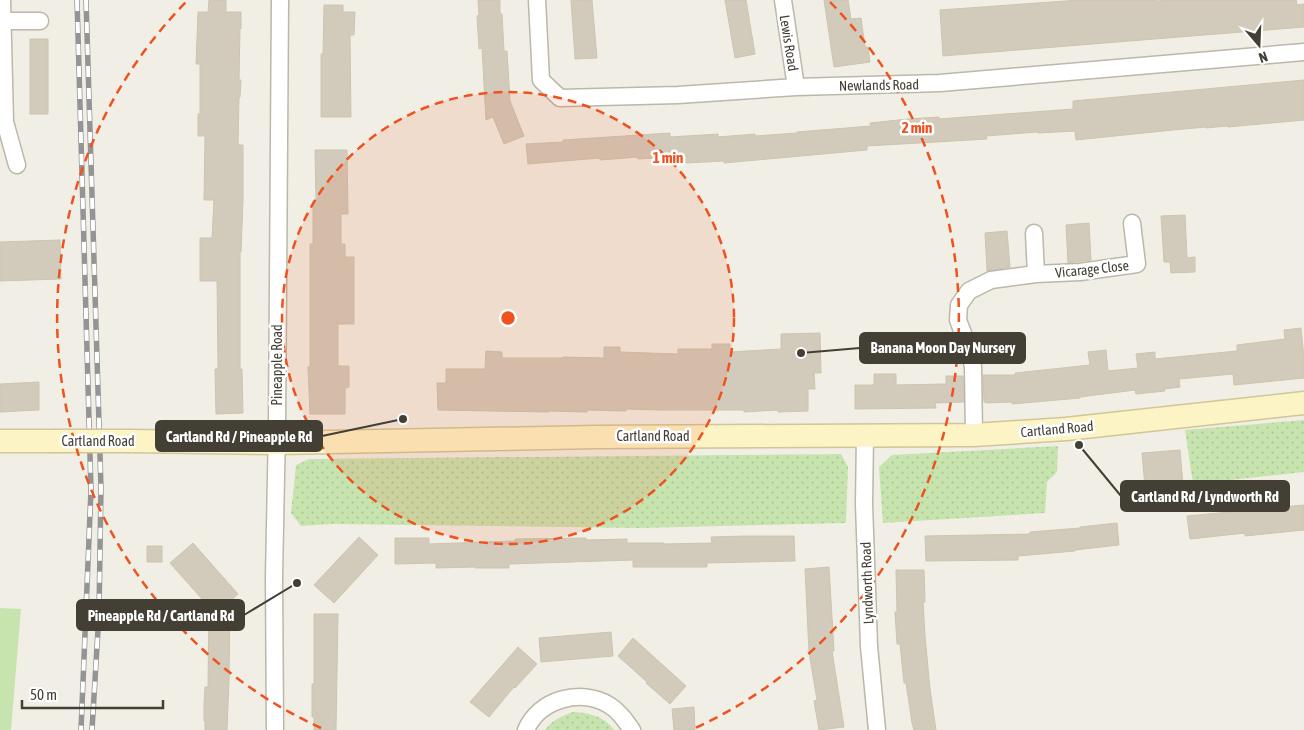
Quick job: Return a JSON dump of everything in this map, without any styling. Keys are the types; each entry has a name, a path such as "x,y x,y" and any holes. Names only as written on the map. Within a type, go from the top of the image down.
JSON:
{"street":[{"path":"2,0 4,21 3,122 17,165"},
{"name":"Pineapple Road","path":"275,730 274,577 280,0"},
{"name":"Newlands Road","path":"537,0 540,80 560,98 678,94 796,86 940,83 1304,52"},
{"name":"Lewis Road","path":"783,0 796,86"},
{"path":"4,21 40,21"},
{"name":"Vicarage Close","path":"974,435 973,367 969,349 958,320 959,305 969,291 991,280 1036,274 1080,272 1137,264 1132,223"},
{"name":"Vicarage Close","path":"1034,233 1036,274"},
{"name":"Cartland Road","path":"0,441 276,443 597,437 974,435 1066,429 1304,404"},
{"name":"Lyndworth Road","path":"865,435 864,504 869,646 876,730"},
{"path":"526,730 540,711 556,701 573,696 592,698 609,704 623,716 632,730"}],"green space":[{"path":"1304,420 1304,472 1193,484 1185,430"},
{"path":"1058,446 1057,472 1047,482 1045,513 883,523 879,467 892,455"},
{"path":"841,454 848,467 846,523 640,528 332,524 301,526 291,513 296,465 309,459"},
{"path":"0,608 21,609 11,730 0,730"},
{"path":"573,712 585,713 601,718 614,730 545,730 554,721"}],"building":[{"path":"209,0 226,0 226,12 241,12 239,80 241,80 238,145 243,145 243,200 240,252 240,369 242,369 243,413 216,414 215,369 218,369 217,281 200,281 200,238 212,238 214,200 204,200 205,136 198,136 200,64 196,64 198,12 208,12"},
{"path":"478,0 500,0 504,51 507,51 510,101 524,136 504,144 493,117 486,120 482,48 479,49"},
{"path":"571,0 592,0 597,58 575,59"},
{"path":"725,0 746,0 755,54 735,58"},
{"path":"824,0 848,0 851,19 861,18 865,47 868,47 870,62 834,67"},
{"path":"1079,0 1296,0 1297,5 1304,4 1304,27 943,56 940,10"},
{"path":"324,5 343,5 343,12 355,12 354,35 350,35 351,117 321,117 321,54 323,54"},
{"path":"30,39 48,39 48,114 30,114"},
{"path":"1304,80 1304,120 1228,127 1206,127 1076,140 1075,131 1037,132 986,136 987,139 867,146 867,150 724,163 724,161 686,163 686,156 600,160 600,158 528,164 526,144 670,133 670,137 718,134 718,137 797,133 871,126 870,123 908,119 939,117 939,119 1073,109 1073,101"},
{"path":"315,150 347,150 348,214 341,214 341,244 345,244 345,257 354,257 354,324 338,324 338,366 349,366 349,387 345,388 345,414 310,414 308,367 310,367 310,244 313,244 313,201 316,201"},
{"path":"1185,215 1187,258 1195,257 1195,272 1171,273 1170,262 1164,262 1161,216"},
{"path":"1089,223 1091,260 1068,263 1066,225"},
{"path":"1007,231 1010,267 987,271 985,233"},
{"path":"60,240 61,279 0,281 0,242"},
{"path":"1301,328 1304,378 1234,385 1233,374 1179,379 1180,387 1164,389 1165,391 1136,394 1135,390 1080,398 1012,404 1012,402 984,402 983,375 1015,375 1015,373 1090,365 1088,352 1106,350 1108,371 1138,368 1136,354 1155,352 1155,359 1237,351 1237,345 1285,339 1284,330"},
{"path":"820,333 821,373 814,373 815,389 808,389 808,411 744,412 744,410 626,409 626,411 587,410 587,412 549,412 438,410 437,383 446,383 446,369 485,369 486,351 502,352 502,358 604,358 604,347 620,347 620,352 678,354 678,349 712,349 712,344 730,344 730,352 781,349 781,334"},
{"path":"874,374 896,374 896,385 946,384 946,376 963,376 964,402 935,403 936,408 855,409 855,385 874,385"},
{"path":"39,382 39,410 0,412 0,384"},
{"path":"1180,450 1183,485 1175,486 1176,499 1154,501 1153,486 1145,487 1142,453"},
{"path":"1304,505 1304,530 1245,536 1245,533 1190,539 1187,516"},
{"path":"1117,523 1119,545 1018,556 1018,560 926,561 925,536 1030,534 1030,532"},
{"path":"794,536 795,561 707,563 707,567 633,567 633,560 509,564 509,568 436,568 436,563 395,564 395,538 429,538 429,544 515,541 515,539 586,538 586,540 627,539 627,543 664,544 712,543 711,537"},
{"path":"359,537 378,555 334,603 314,585"},
{"path":"193,543 238,594 230,601 227,730 205,730 204,704 205,687 208,687 209,607 170,563"},
{"path":"147,546 162,546 162,562 147,562"},
{"path":"829,567 834,651 832,651 844,727 819,730 814,701 817,700 809,652 805,569"},
{"path":"896,570 924,570 925,636 936,730 914,730 912,723 906,683 904,683 900,644 897,644 895,612 897,612"},
{"path":"314,614 338,614 336,730 314,730 312,684 314,684"},
{"path":"611,632 613,656 541,662 539,638"},
{"path":"633,638 686,686 670,704 618,656"},
{"path":"518,647 537,664 514,687 489,717 470,702"},
{"path":"694,707 695,730 674,730 672,709"}],"railway":[{"path":"77,0 91,490 81,730"},
{"path":"86,0 101,488 99,613 92,730"}],"place":[{"name":"Banana Moon Day Nursery","path":"801,353"},
{"name":"Cartland Rd / Pineapple Rd","path":"403,419"},
{"name":"Cartland Rd / Lyndworth Rd","path":"1079,445"},
{"name":"Pineapple Rd / Cartland Rd","path":"297,583"}]}
